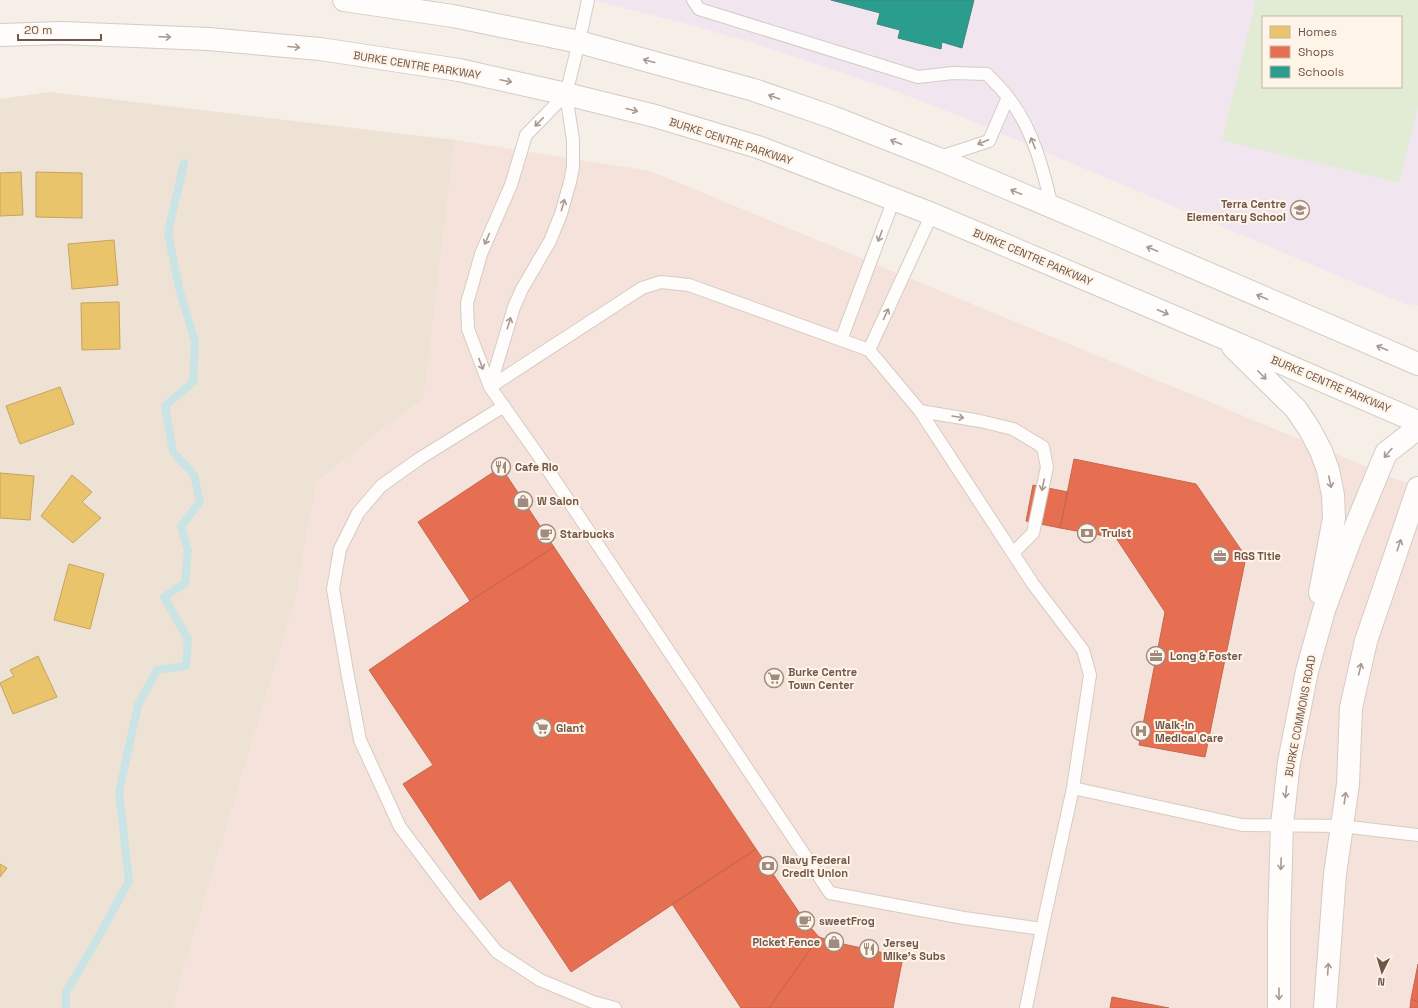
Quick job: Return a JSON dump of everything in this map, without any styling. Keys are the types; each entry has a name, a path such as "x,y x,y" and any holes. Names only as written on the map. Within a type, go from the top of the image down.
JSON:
{"main road":[{"path":"344,0 453,16 579,42 754,90 832,117 936,158 1418,364"},
{"name":"BURKE CENTRE PARKWAY","path":"0,35 62,33 208,39 320,49 459,70 655,116 758,147 932,214 1418,422"},
{"path":"1224,338 1296,409 1310,430 1321,451 1328,470 1333,495 1334,518 1321,582 1307,671"},
{"name":"BURKE COMMONS ROAD","path":"1279,1008 1279,928 1282,825 1289,762 1307,671 1330,596 1353,532 1386,453 1418,428"},
{"path":"1325,1008 1335,874 1348,784 1350,708 1366,641 1418,488"}],"lane":[{"path":"490,387 514,307 522,289 550,241 561,214 570,182 573,167 573,140 566,94 588,0"},
{"path":"693,0 699,9 918,77 953,74 987,74 1008,97 1026,126 1042,164 1052,207"},
{"path":"566,94 526,135 511,185 481,254 474,279 468,303 468,328 490,387 536,452 830,893 964,918 1042,930"},
{"path":"936,158 989,141 1008,97"},
{"path":"841,340 894,200"},
{"path":"869,350 932,214"},
{"path":"490,387 642,288 661,282 689,284 869,350 920,412 1033,584 1083,650 1090,675 1073,788 1026,1008"},
{"path":"504,406 425,455 381,486 358,512 340,549 333,589 347,671 360,740 400,827 458,904 497,952 527,972 540,980 593,1002 615,1008"},
{"path":"920,412 980,421 1013,429 1043,447 1047,466 1033,533 1013,553"},
{"path":"1073,788 1242,825 1341,826 1418,836"}],"shaded area":[{"name":"Terra Centre Elementary School","path":"592,0 1418,0 1418,305 1405,304 967,119 898,92 756,44 683,23"},
{"path":"50,92 455,140 424,399 382,430 317,482 295,602 172,1008 0,1008 0,99"},
{"path":"455,140 650,171 1418,488 1418,1008 172,1008 295,602 317,482 382,430 424,399"}],"green space":[{"path":"1256,0 1418,0 1418,107 1399,183 1222,140"}],"building: Homes":[{"path":"21,172 23,215 0,216 0,173"},
{"path":"36,172 82,173 82,218 36,217"},
{"path":"114,240 118,285 72,289 68,244"},
{"path":"119,302 120,349 82,350 81,303"},
{"path":"60,387 74,424 20,444 6,406"},
{"path":"0,473 34,476 30,520 0,518"},
{"path":"72,475 92,492 82,502 101,518 73,543 41,516"},
{"path":"69,564 104,574 90,629 54,620"},
{"path":"38,656 57,697 13,714 0,683 14,676 10,670"},
{"path":"0,864 7,868 0,877"}],"building: Shops":[{"path":"1074,459 1196,484 1246,557 1205,757 1139,745 1165,612 1116,538 1060,528"},
{"path":"501,467 554,547 470,601 418,522"},
{"path":"1033,485 1068,492 1060,528 1026,521"},
{"name":"Giant","path":"554,547 756,849 571,972 510,880 480,900 403,784 433,765 369,670 470,601"},
{"path":"756,849 805,921 819,937 769,1008 741,1008 672,904"},
{"path":"819,937 834,942 903,957 893,1008 769,1008"},
{"path":"1418,964 1418,1002 1411,999"},
{"path":"1112,997 1169,1008 1110,1008"},
{"path":"1411,999 1418,1002 1418,1008 1410,1008"}],"building: Schools":[{"path":"831,0 974,0 962,48 942,42 941,49 898,38 900,30 877,24 880,13"}],"waterway":[{"path":"66,1008 66,992 129,881 119,792 138,705 157,670 186,666 188,639 164,597 185,583 188,551 181,526 200,502 194,475 173,452 165,406 193,382 195,342 179,288 168,233 184,163"}],"place":[{"name":"Terra Centre Elementary School","path":"1300,210"},
{"name":"Cafe Rio","path":"501,467"},
{"name":"W Salon","path":"523,501"},
{"name":"Truist","path":"1087,533"},
{"name":"Starbucks","path":"546,534"},
{"name":"RGS Title","path":"1220,556"},
{"name":"Long & Foster","path":"1156,656"},
{"name":"Burke Centre Town Center","path":"774,678"},
{"name":"Giant","path":"542,728"},
{"name":"Walk-in Medical Care","path":"1141,731"},
{"name":"Navy Federal Credit Union","path":"768,866"},
{"name":"sweetFrog","path":"805,921"},
{"name":"Picket Fence","path":"834,942"},
{"name":"Jersey Mike's Subs","path":"869,949"}]}
